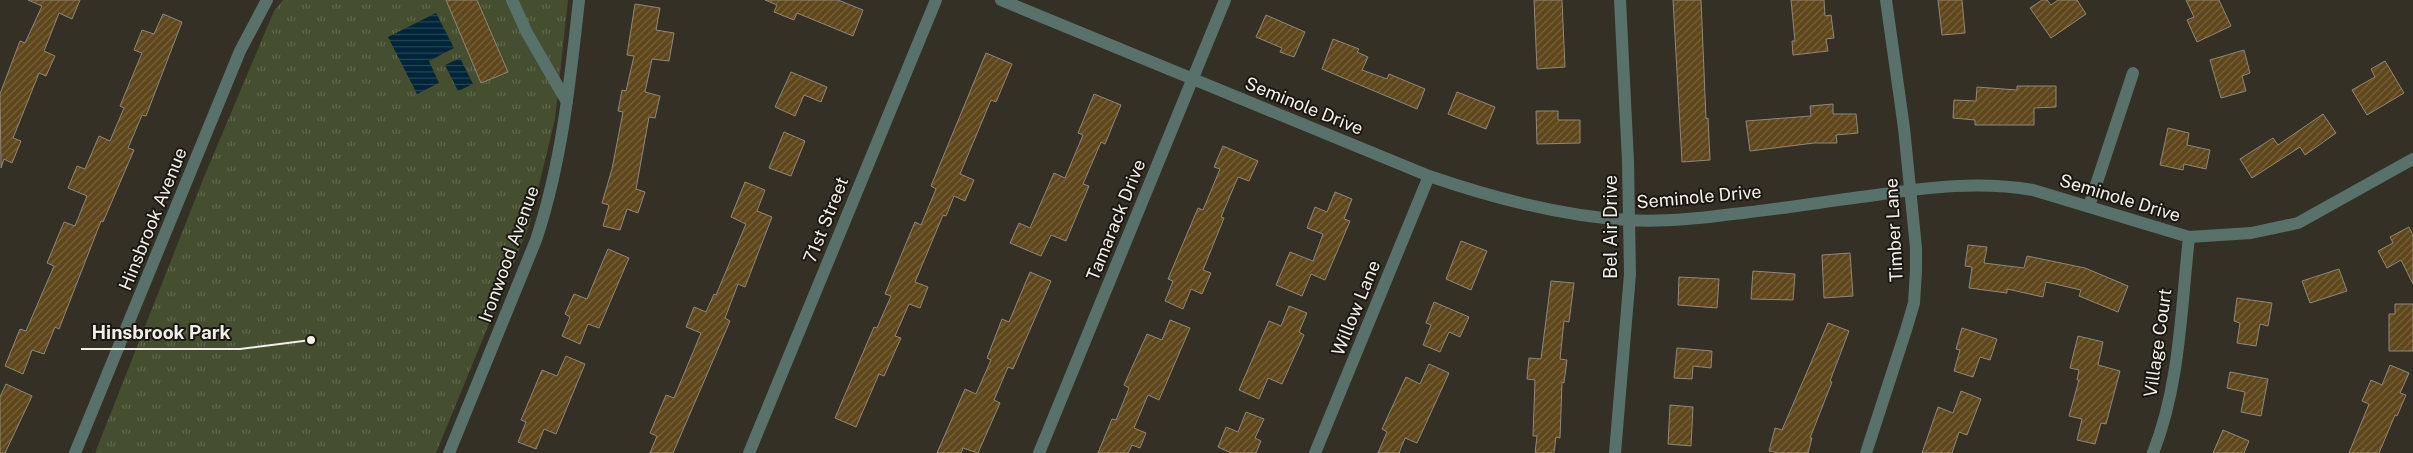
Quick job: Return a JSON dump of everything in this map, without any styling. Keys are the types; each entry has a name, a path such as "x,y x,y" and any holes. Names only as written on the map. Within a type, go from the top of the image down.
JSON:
{"street":[{"name":"Hinsbrook Avenue","path":"75,453 237,60 267,0"},
{"path":"512,0 527,33 567,102"},
{"name":"Ironwood Avenue","path":"449,453 536,240 556,171 567,102 579,0"},
{"name":"71st Street","path":"749,453 936,0"},
{"name":"Seminole Drive","path":"1001,0 1429,176 1471,191 1523,205 1628,220 1732,214 1910,190 1974,184 2009,186 2033,190 2189,237 2251,233 2298,223 2413,159"},
{"name":"Tamarack Drive","path":"1039,453 1225,0"},
{"name":"Bel Air Drive","path":"1615,453 1630,274 1620,0"},
{"name":"Timber Lane","path":"1866,453 1914,303 1916,248 1886,0"},
{"path":"2089,206 2133,73"},
{"name":"Willow Lane","path":"1315,453 1429,176"},
{"name":"Village Court","path":"2153,453 2169,399 2179,339 2189,237"}],"green space":[{"path":"283,0 568,0 555,119 529,226 436,453 95,453 204,177 274,11"}],"water":[{"path":"436,13 454,48 429,61 439,83 417,94 388,37"},
{"path":"460,58 473,84 458,91 445,65"}],"building":[{"path":"28,0 80,0 72,19 59,13 44,51 55,56 46,76 39,73 13,138 21,141 12,163 4,159 1,168 0,94 20,41 25,43 42,6"},
{"path":"446,0 477,0 508,72 481,83"},
{"path":"765,0 838,0 863,10 853,36 797,13 794,20 774,12 777,5"},
{"path":"1534,0 1562,0 1565,67 1537,69"},
{"path":"1673,0 1701,0 1706,119 1708,118 1710,160 1682,162"},
{"path":"1791,0 1824,0 1825,16 1831,15 1834,38 1826,39 1828,51 1793,55 1792,41 1795,41"},
{"path":"1938,0 1962,0 1965,33 1942,35"},
{"path":"2042,0 2047,0 2051,5 2058,0 2077,0 2086,14 2051,38 2030,8"},
{"path":"2186,0 2219,0 2231,26 2197,42 2187,20 2194,17"},
{"path":"635,4 660,8 656,30 674,33 669,61 652,59 645,92 660,96 655,118 649,117 636,189 645,192 638,213 627,209 620,230 603,226 609,205 602,203 612,169 623,112 618,111 622,90 626,91 634,56 627,55"},
{"path":"163,14 182,22 146,116 142,115 128,148 134,150 103,222 101,221 59,329 55,327 44,354 32,350 23,374 5,366 20,329 26,331 54,266 47,263 64,222 75,226 87,196 68,188 77,166 85,169 99,136 110,141 124,108 120,106 142,53 134,50 142,30 154,34"},
{"path":"1266,15 1305,32 1294,57 1280,52 1282,48 1256,37"},
{"path":"1333,39 1359,49 1357,52 1368,57 1362,70 1387,79 1389,74 1425,89 1417,109 1322,69"},
{"path":"2244,50 2250,73 2242,76 2246,91 2221,98 2210,60"},
{"path":"986,53 1012,64 996,102 991,100 960,174 974,180 965,201 954,196 946,216 943,215 915,282 928,287 920,308 909,304 895,336 901,338 884,376 879,374 856,427 835,418 874,327 877,328 891,296 885,294 915,222 921,225 936,189 931,186"},
{"path":"2385,61 2404,93 2367,115 2352,90 2375,77 2371,69"},
{"path":"791,72 827,87 821,102 804,95 795,116 775,107"},
{"path":"2017,86 2056,86 2056,107 2034,108 2034,125 1975,125 1975,120 1953,118 1954,100 1976,101 1977,87 2017,90"},
{"path":"1457,92 1495,107 1486,129 1448,114"},
{"path":"1094,94 1121,105 1105,144 1101,142 1083,184 1089,186 1066,241 1051,235 1041,256 1010,243 1019,223 1030,228 1054,173 1065,178 1083,135 1078,133"},
{"path":"1833,104 1833,114 1856,114 1858,133 1836,135 1837,143 1814,143 1750,151 1746,121 1811,116 1810,106"},
{"path":"1536,111 1558,111 1558,120 1580,120 1580,143 1537,144"},
{"path":"2323,114 2336,133 2305,155 2300,147 2252,178 2240,159 2273,138 2278,145"},
{"path":"2168,128 2189,133 2187,145 2210,150 2206,169 2184,164 2183,170 2160,165"},
{"path":"784,132 805,141 791,176 769,168"},
{"path":"1223,146 1258,161 1249,181 1238,177 1221,217 1224,218 1203,270 1211,273 1202,294 1191,289 1183,309 1165,301 1173,281 1168,279 1198,208 1203,210 1220,169 1214,167"},
{"path":"745,182 765,190 757,211 772,217 745,287 738,284 725,318 730,321 673,453 650,453 657,436 650,433 666,395 674,398 701,333 686,327 694,307 706,312 714,294 716,295 746,224 731,217"},
{"path":"1335,192 1352,199 1344,219 1350,221 1325,280 1311,274 1302,296 1276,285 1290,252 1313,261 1323,234 1307,228 1315,207 1327,212"},
{"path":"2409,227 2413,235 2413,284 2401,260 2387,268 2378,251 2393,243 2390,237"},
{"path":"1461,241 1487,251 1471,290 1446,279"},
{"path":"1968,245 1987,247 1984,263 2024,268 2027,256 2085,268 2128,286 2118,312 2079,296 2081,290 2046,282 2043,297 2007,289 2007,293 1969,288 1972,267 1965,266"},
{"path":"608,249 629,258 599,328 588,324 580,344 562,336 570,317 565,314 574,294 587,299"},
{"path":"1850,253 1853,296 1824,298 1822,255"},
{"path":"2339,269 2347,291 2310,303 2302,281"},
{"path":"1753,271 1795,274 1793,300 1751,299"},
{"path":"1030,272 1051,281 1013,369 1008,367 994,400 1000,403 978,453 963,448 961,453 937,453 965,389 976,394 991,360 987,358 1002,319 1009,322"},
{"path":"1679,277 1719,279 1717,308 1678,305"},
{"path":"1551,281 1574,283 1569,322 1564,321 1560,359 1567,360 1564,383 1562,382 1560,438 1556,437 1554,453 1535,453 1537,436 1533,436 1535,380 1527,379 1529,358 1541,359"},
{"path":"2237,298 2272,303 2268,326 2260,324 2256,346 2237,343 2240,323 2234,321"},
{"path":"1434,302 1469,317 1460,337 1449,332 1440,352 1423,345 1431,325 1426,323"},
{"path":"2395,304 2413,304 2413,351 2389,351 2389,314 2395,314"},
{"path":"1289,306 1307,313 1299,332 1304,335 1282,384 1268,378 1259,399 1239,390 1269,321 1281,326"},
{"path":"1170,320 1190,328 1159,400 1148,395 1134,428 1146,433 1140,448 1132,445 1128,453 1098,453 1112,419 1116,420 1129,388 1124,385 1147,334 1162,340"},
{"path":"1828,323 1849,331 1810,438 1812,438 1808,453 1778,453 1769,451 1775,428 1782,430"},
{"path":"1962,328 1997,339 1990,360 1980,357 1973,377 1954,371 1960,350 1956,349"},
{"path":"2078,336 2103,342 2098,365 2120,371 2106,424 2101,423 2095,444 2077,440 2082,419 2069,416 2079,380 2077,380 2079,370 2070,368"},
{"path":"1677,348 1712,351 1711,368 1693,366 1692,379 1674,378"},
{"path":"566,356 585,364 556,434 544,429 536,449 518,442 526,422 521,420 542,370 557,376"},
{"path":"1429,364 1449,373 1417,443 1405,438 1399,453 1378,453 1387,432 1382,429 1406,377 1420,384"},
{"path":"2390,365 2409,373 2400,393 2406,395 2397,416 2395,415 2379,453 2349,453 2369,404 2362,401 2371,380 2382,385"},
{"path":"2230,372 2268,379 2261,416 2241,412 2245,392 2227,388"},
{"path":"6,384 32,396 5,453 0,453 0,397"},
{"path":"1961,391 1981,399 1967,435 1959,432 1952,453 1922,453 1938,407 1953,413"},
{"path":"1670,405 1693,407 1691,446 1668,444"},
{"path":"1246,412 1264,419 1255,438 1261,441 1256,453 1231,453 1218,447 1226,427 1238,432"},
{"path":"2223,430 2249,441 2244,453 2213,453"}],"place":[{"name":"Hinsbrook Park","path":"311,340"}]}
